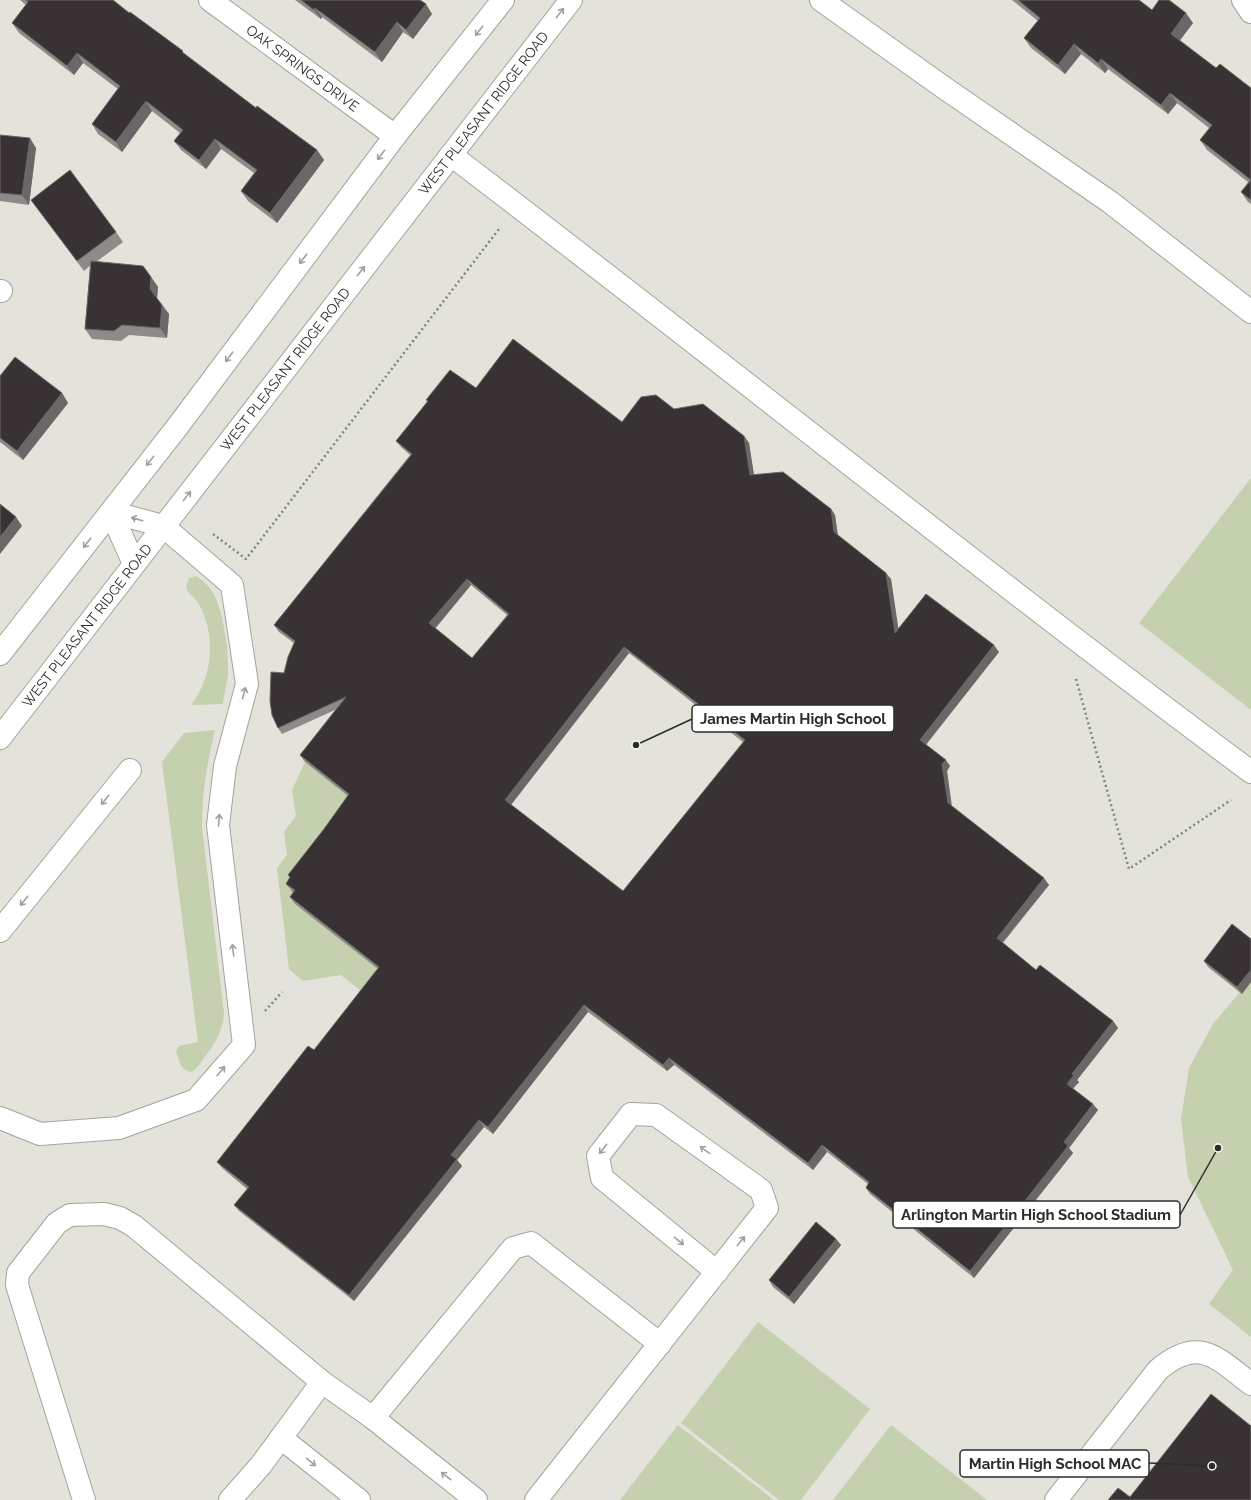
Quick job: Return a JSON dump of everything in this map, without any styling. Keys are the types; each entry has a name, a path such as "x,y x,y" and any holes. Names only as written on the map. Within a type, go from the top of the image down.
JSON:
{"main road":[{"name":"OAK SPRINGS DRIVE","path":"210,0 395,136"},
{"path":"0,654 183,419 395,136 503,0"},
{"name":"WEST PLEASANT RIDGE ROAD","path":"0,738 571,0"},
{"path":"820,0 1110,202 1251,312"},
{"path":"1243,0 1251,12"},
{"path":"451,155 639,300 875,486 1251,772"},
{"path":"0,1118 40,1134 119,1128 196,1100 244,1044 218,825 225,766 247,684 232,585 163,526 111,512"},
{"path":"111,512 134,564"},
{"path":"0,931 130,770"},
{"path":"536,1500 717,1272 767,1208 761,1190 656,1115 631,1114 598,1156 602,1178 717,1272"},
{"path":"84,1500 17,1285 18,1273 56,1223 70,1215 104,1214 120,1218 134,1226 322,1382 373,1418 476,1500"},
{"path":"373,1418 513,1248 531,1243 660,1344"},
{"path":"1056,1500 1158,1370 1170,1360 1187,1353 1200,1352 1216,1358 1251,1384"},
{"path":"230,1500 261,1465 322,1382"},
{"path":"281,1438 359,1500"}],"path":[{"path":"210,532 246,559 499,229"},
{"path":"1076,679 1129,869 1231,800"},
{"path":"261,1016 282,992"}],"green space":[{"path":"1251,478 1251,710 1139,623"},
{"path":"196,576 205,583 213,593 218,603 224,627 228,673 223,704 191,705 203,685 209,663 210,652 208,629 201,607 186,588 189,578"},
{"path":"215,730 206,778 202,827 224,1013 222,1026 212,1048 198,1066 191,1072 182,1067 176,1051 179,1046 198,1042 162,762 184,733"},
{"path":"305,762 359,804 408,899 367,996 341,975 303,981 289,969 277,868 287,855 284,832 296,816 292,790"},
{"path":"1251,979 1251,1337 1209,1304 1233,1270 1188,1177 1181,1119 1189,1068 1213,1024"},
{"path":"758,1322 870,1409 801,1500 779,1500 681,1423"},
{"path":"678,1425 774,1500 620,1500"},
{"path":"891,1425 987,1500 833,1500"}],"building":[{"path":"26,0 113,0 183,51 182,52 256,108 257,106 317,150 270,213 241,191 257,170 215,139 199,160 174,141 183,130 146,101 116,142 92,124 120,86 77,53 67,66 12,23 28,2"},
{"path":"301,0 420,0 426,4 406,30 397,22 375,52 315,8 314,10"},
{"path":"1018,0 1139,0 1152,10 1159,0 1169,0 1186,13 1171,34 1216,68 1220,64 1251,88 1251,180 1200,140 1212,125 1170,93 1161,105 1101,59 1098,63 1074,44 1058,65 1024,38 1040,18"},
{"path":"0,135 30,138 22,195 0,193"},
{"path":"70,170 116,232 77,261 31,200"},
{"path":"1251,180 1251,200 1241,192"},
{"path":"91,261 143,266 151,277 150,289 162,305 160,328 122,325 114,331 85,329"},
{"path":"513,339 622,422 641,397 656,395 674,409 703,404 744,436 750,475 783,472 831,509 834,532 886,573 895,633 926,594 994,645 920,740 946,760 942,764 948,803 1044,878 997,938 1036,970 1040,965 1113,1021 1072,1074 1074,1075 1067,1084 1093,1104 1064,1142 1068,1146 970,1271 866,1188 869,1182 822,1145 808,1163 669,1058 663,1065 584,1005 488,1127 479,1120 451,1155 457,1159 349,1295 234,1205 249,1187 217,1162 308,1046 314,1050 379,967 290,897 295,890 286,884 290,877 288,875 349,794 300,755 346,697 278,728 272,715 270,701 271,672 284,673 288,657 295,641 274,625 412,454 396,441 428,401 426,400 450,370 476,388","holes":["467,579 509,614 472,658 429,623","624,647 745,740 623,891 505,800"]},
{"path":"15,357 62,393 17,451 0,438 0,376"},
{"path":"0,504 16,517 0,537"},
{"path":"1232,924 1251,939 1251,970 1237,987 1204,961"},
{"path":"816,1222 836,1239 789,1297 769,1280"},
{"path":"1211,1394 1251,1426 1251,1500 1108,1500 1118,1488 1130,1497"}],"place":[{"name":"James Martin High School","path":"636,745"},
{"name":"Arlington Martin High School Stadium","path":"1218,1148"},
{"name":"Martin High School MAC","path":"1212,1466"}]}
